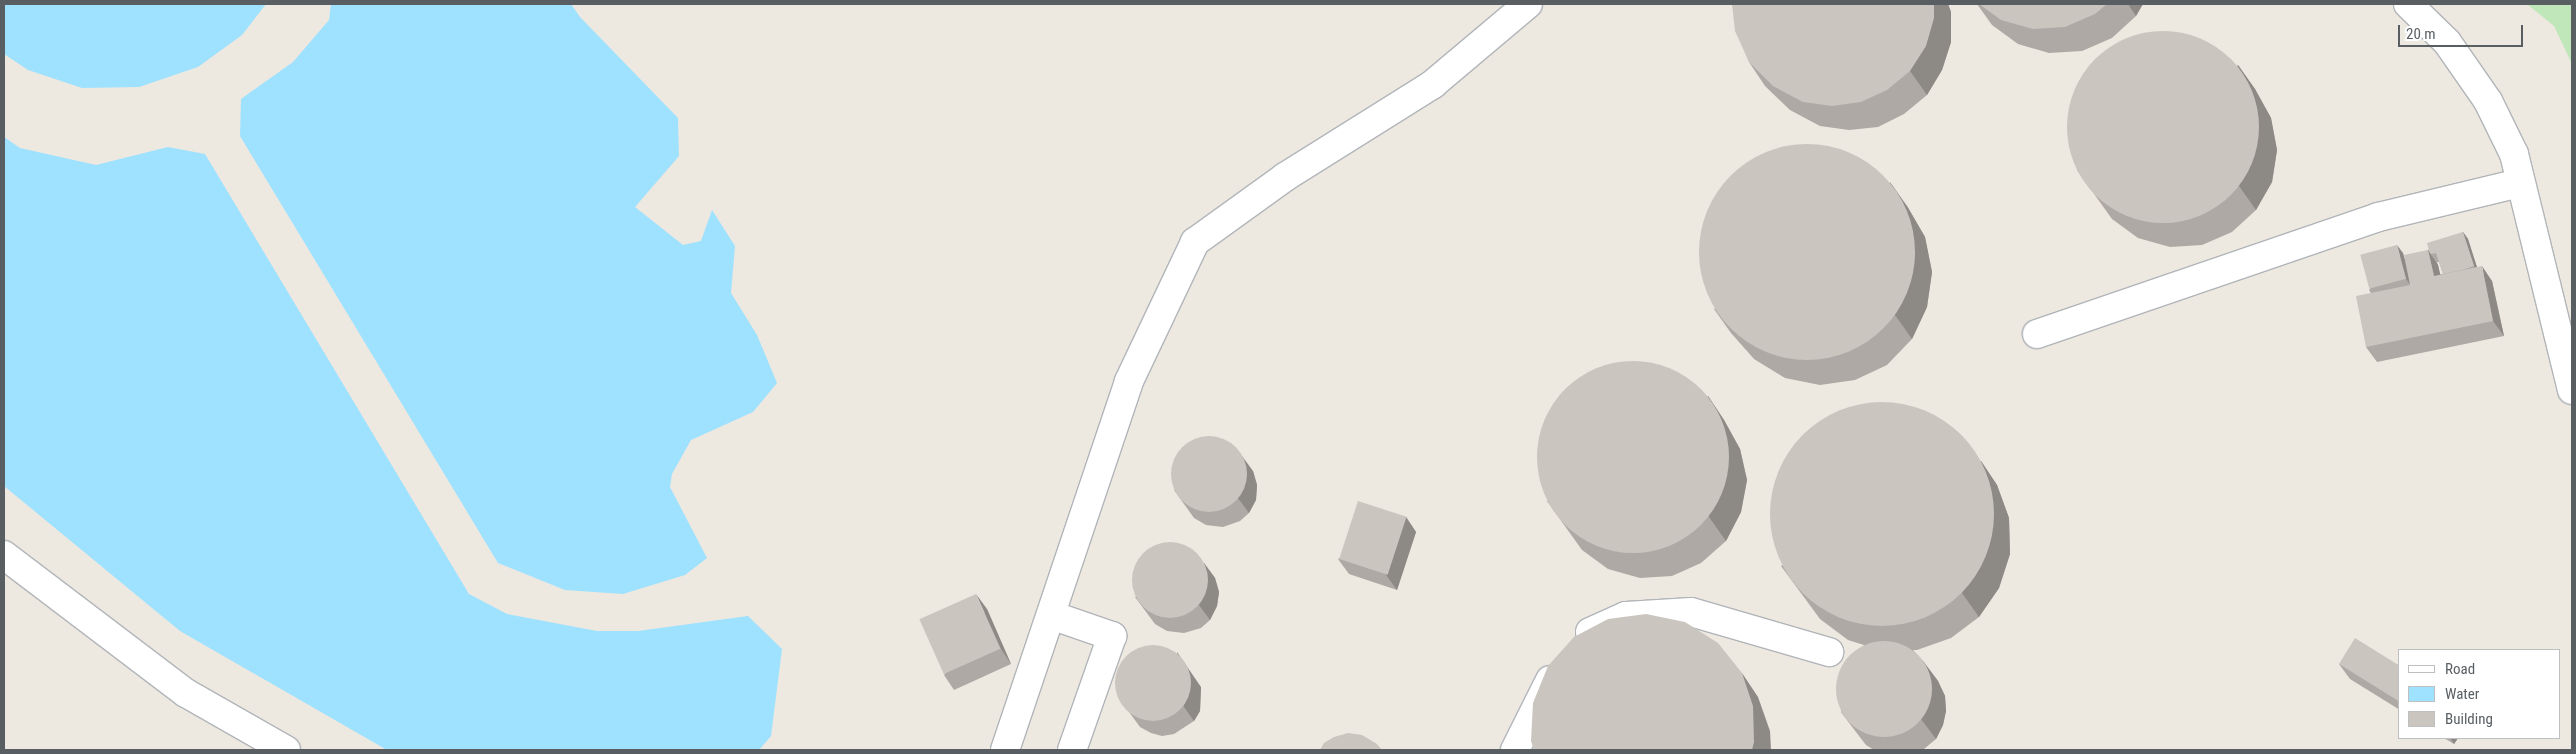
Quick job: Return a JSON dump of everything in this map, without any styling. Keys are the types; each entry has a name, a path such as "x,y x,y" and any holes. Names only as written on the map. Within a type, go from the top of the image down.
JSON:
{"lane":[{"path":"1006,750 1129,381 1195,242 1285,177 1433,84 1528,4"},
{"path":"2408,4 2447,42 2488,101 2514,154 2572,390"},
{"path":"2037,334 2378,217 2520,183"},
{"path":"4,555 186,693 286,750"},
{"path":"1515,750 1549,682 1568,656 1592,630 1626,616 1691,612 1829,652"},
{"path":"1051,615 1112,636 1072,750"}],"green space":[{"path":"2527,4 2572,4 2572,64 2554,26"}],"water":[{"path":"4,4 266,4 242,35 198,67 139,87 82,88 28,70 4,54"},
{"path":"331,4 571,4 580,17 678,118 679,156 635,207 683,245 701,241 712,210 735,246 731,293 757,335 777,383 753,412 691,440 672,474 670,487 707,558 685,575 623,594 565,590 498,563 240,136 241,99 293,62 329,20"},
{"path":"4,137 20,148 96,165 168,147 205,154 469,594 507,614 597,631 638,631 748,616 782,649 771,736 759,750 387,750 180,631 4,486"}],"building":[{"path":"1732,4 1934,4 1934,18 1926,46 1910,71 1887,90 1861,102 1832,106 1803,102 1773,86 1749,62 1735,31"},
{"path":"1979,4 2107,4 2095,14 2065,27 2033,29 2001,20"},
{"path":"2163,31 2182,33 2200,38 2216,47 2231,59 2243,74 2252,90 2257,108 2259,127 2257,146 2252,164 2243,180 2231,195 2216,207 2200,216 2182,221 2163,223 2144,221 2126,216 2110,207 2095,195 2083,180 2074,164 2069,146 2067,127 2069,108 2074,90 2083,74 2095,59 2110,47 2126,38 2144,33"},
{"path":"1807,144 1828,146 1848,152 1867,162 1883,176 1897,192 1907,211 1913,231 1915,252 1913,273 1907,293 1897,312 1883,328 1867,342 1848,352 1828,358 1807,360 1786,358 1766,352 1747,342 1731,328 1717,312 1707,293 1701,273 1699,252 1701,231 1707,211 1717,192 1731,176 1747,162 1766,152 1786,146"},
{"path":"2463,232 2474,266 2443,274 2436,253 2431,254 2427,243"},
{"path":"2397,245 2406,279 2369,289 2360,255"},
{"path":"2428,250 2434,276 2482,266 2493,321 2366,347 2356,296 2410,285 2404,255"},
{"path":"1633,361 1652,363 1670,368 1686,377 1701,389 1713,404 1722,420 1727,438 1729,457 1727,476 1722,494 1713,510 1701,525 1686,537 1670,546 1652,551 1633,553 1614,551 1596,546 1580,537 1565,525 1553,510 1544,494 1539,476 1537,457 1539,438 1544,420 1553,404 1565,389 1580,377 1596,368 1614,363"},
{"path":"1882,402 1904,404 1935,415 1961,435 1981,461 1992,492 1994,514 1992,536 1981,567 1961,593 1935,613 1904,624 1882,626 1860,624 1829,613 1803,593 1783,567 1772,536 1770,514 1772,492 1783,461 1803,435 1829,415 1860,404"},
{"path":"1209,436 1223,439 1236,447 1244,460 1247,474 1244,488 1236,501 1223,509 1209,512 1195,509 1182,501 1174,488 1171,474 1174,460 1182,447 1195,439"},
{"path":"1358,501 1407,517 1388,575 1339,559"},
{"path":"1170,542 1184,545 1197,553 1205,566 1208,580 1205,594 1197,607 1184,615 1170,618 1156,615 1143,607 1135,594 1132,580 1135,566 1143,553 1156,545"},
{"path":"976,594 1000,649 944,674 919,619"},
{"path":"1646,614 1685,622 1718,643 1742,673 1753,706 1754,742 1752,750 1534,750 1531,741 1533,703 1548,666 1574,637 1608,619"},
{"path":"2355,638 2398,665 2398,701 2339,664"},
{"path":"1884,641 1902,645 1918,655 1928,671 1932,689 1928,707 1918,723 1902,733 1884,737 1866,733 1850,723 1840,707 1836,689 1840,671 1850,655 1866,645"},
{"path":"1153,645 1167,648 1180,656 1188,669 1191,683 1188,697 1180,710 1167,718 1153,721 1139,718 1126,710 1118,697 1115,683 1118,669 1126,656 1139,648"},
{"path":"1348,733 1362,735 1377,744 1382,750 1320,750 1324,743 1334,737"}]}
